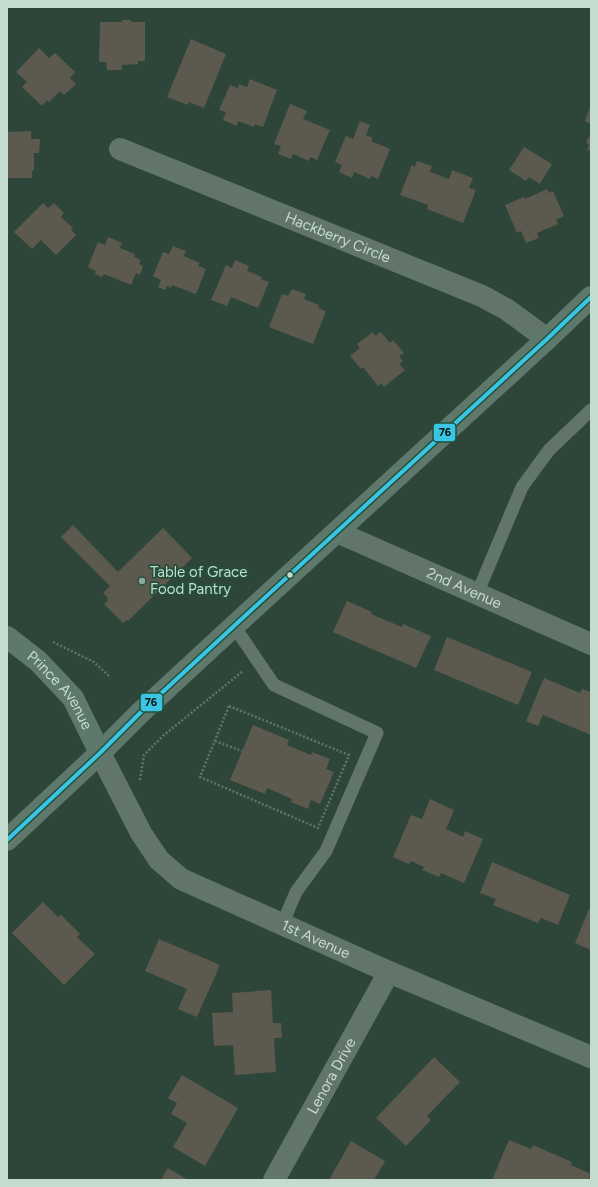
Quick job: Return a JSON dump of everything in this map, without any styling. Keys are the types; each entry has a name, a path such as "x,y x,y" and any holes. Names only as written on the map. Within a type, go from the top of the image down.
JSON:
{"main road":[{"path":"7,840 100,753 141,712 591,297"},
{"name":"Prince Avenue","path":"7,637 38,661 73,698 100,753"}],"street":[{"name":"Hackberry Circle","path":"120,149 482,296 506,309 547,339"},
{"name":"2nd Avenue","path":"337,532 591,644"},
{"name":"1st Avenue","path":"100,753 140,833 159,860 181,879 389,972 591,1057"},
{"name":"Lenora Drive","path":"274,1180 389,972"}],"lane":[{"path":"477,594 522,487 549,450 591,410"},
{"path":"234,626 274,685 377,733 326,851 296,892 282,925"}],"path":[{"path":"48,639 94,662 108,676"},
{"path":"140,785 144,756 164,735 257,659"},
{"path":"229,706 349,755 318,828 200,777 215,741 229,706"},
{"path":"215,741 242,751"}],"building":[{"path":"122,20 131,20 131,22 145,22 145,61 138,61 138,64 122,65 122,70 107,70 106,62 99,62 100,22 122,22"},
{"path":"191,39 226,54 204,108 189,102 188,105 167,97"},
{"path":"39,48 49,58 55,53 75,72 70,78 76,84 64,95 60,91 49,102 47,100 42,106 22,87 27,82 16,72"},
{"path":"250,79 277,90 263,127 255,124 254,127 238,121 237,126 223,120 226,112 219,110 230,85 238,88 239,84 247,87"},
{"path":"290,104 307,111 303,119 330,130 317,160 310,157 309,161 293,154 291,159 278,154 281,146 274,144"},
{"path":"591,105 591,124 585,121"},
{"path":"360,121 370,125 366,135 373,138 371,141 390,149 378,179 371,176 370,179 354,172 352,178 339,172 342,165 335,162 346,136 353,139"},
{"path":"31,131 31,139 40,139 39,153 34,153 34,170 32,171 32,178 7,178 7,132"},
{"path":"590,134 591,151 587,150 589,144 586,143"},
{"path":"524,147 552,164 540,184 529,177 526,181 509,170"},
{"path":"417,161 432,166 430,172 449,179 452,170 473,178 469,188 476,190 463,223 427,209 428,205 400,195 412,165 415,167"},
{"path":"547,189 549,193 553,191 564,216 556,220 558,224 537,233 539,238 526,243 521,231 517,233 505,205 524,197 525,199"},
{"path":"43,203 48,208 54,203 64,213 61,217 73,228 71,230 76,235 56,255 41,240 32,249 14,232"},
{"path":"108,237 122,243 120,248 135,254 134,257 141,260 139,264 143,266 140,275 136,273 131,285 104,274 102,277 95,274 96,271 88,267 98,242 105,245"},
{"path":"173,246 186,251 184,256 200,263 198,266 206,269 196,294 172,285 171,288 167,286 165,290 158,287 161,280 153,276 163,252 169,254"},
{"path":"235,260 249,266 247,271 262,277 261,279 269,282 258,308 231,297 227,306 211,300 226,265 232,268"},
{"path":"292,289 306,294 304,299 319,305 318,308 326,311 313,344 269,327 282,294 288,296"},
{"path":"373,332 375,336 381,332 390,343 393,340 404,353 399,356 403,361 399,364 405,370 384,387 381,383 378,386 363,367 361,369 350,356 360,348 357,344"},
{"name":"Table of Grace Food Pantry","path":"73,525 118,572 163,528 192,558 128,621 127,620 123,623 104,604 108,601 108,598 103,593 110,586 61,537"},
{"path":"347,601 372,612 371,614 402,627 403,624 431,636 416,668 333,632"},
{"path":"447,637 532,672 518,705 434,670"},
{"path":"544,678 580,693 582,689 591,692 591,735 543,715 538,726 526,721"},
{"path":"253,725 289,740 287,745 311,755 312,752 330,759 326,769 334,772 320,804 311,800 308,809 291,802 292,799 267,788 265,794 230,780"},
{"path":"430,799 454,810 446,829 463,837 465,831 483,839 464,883 441,873 439,877 422,870 424,867 411,861 409,864 393,857 411,815 422,819"},
{"path":"492,862 570,895 558,925 541,918 538,923 493,905 496,899 480,893"},
{"path":"43,902 58,917 61,915 80,934 77,937 95,954 64,985 12,933"},
{"path":"589,909 591,910 591,950 575,943"},
{"path":"159,939 220,965 197,1017 178,1009 187,989 145,971"},
{"path":"271,990 273,1023 281,1023 282,1038 274,1038 276,1072 235,1075 233,1045 214,1046 212,1013 233,1012 232,993"},
{"path":"434,1057 460,1082 427,1116 431,1120 406,1146 376,1118"},
{"path":"182,1075 238,1108 205,1166 173,1147 187,1123 171,1114 177,1103 168,1098"},
{"path":"509,1140 531,1149 533,1145 572,1162 571,1165 591,1174 589,1180 492,1180"},
{"path":"351,1141 385,1161 374,1180 329,1180"},
{"path":"168,1168 188,1180 161,1180"}],"transit line":[{"name":"76","path":"7,840 100,753 141,712 591,297"}],"place":[{"name":"Table of Grace Food Pantry","path":"142,581"}]}
